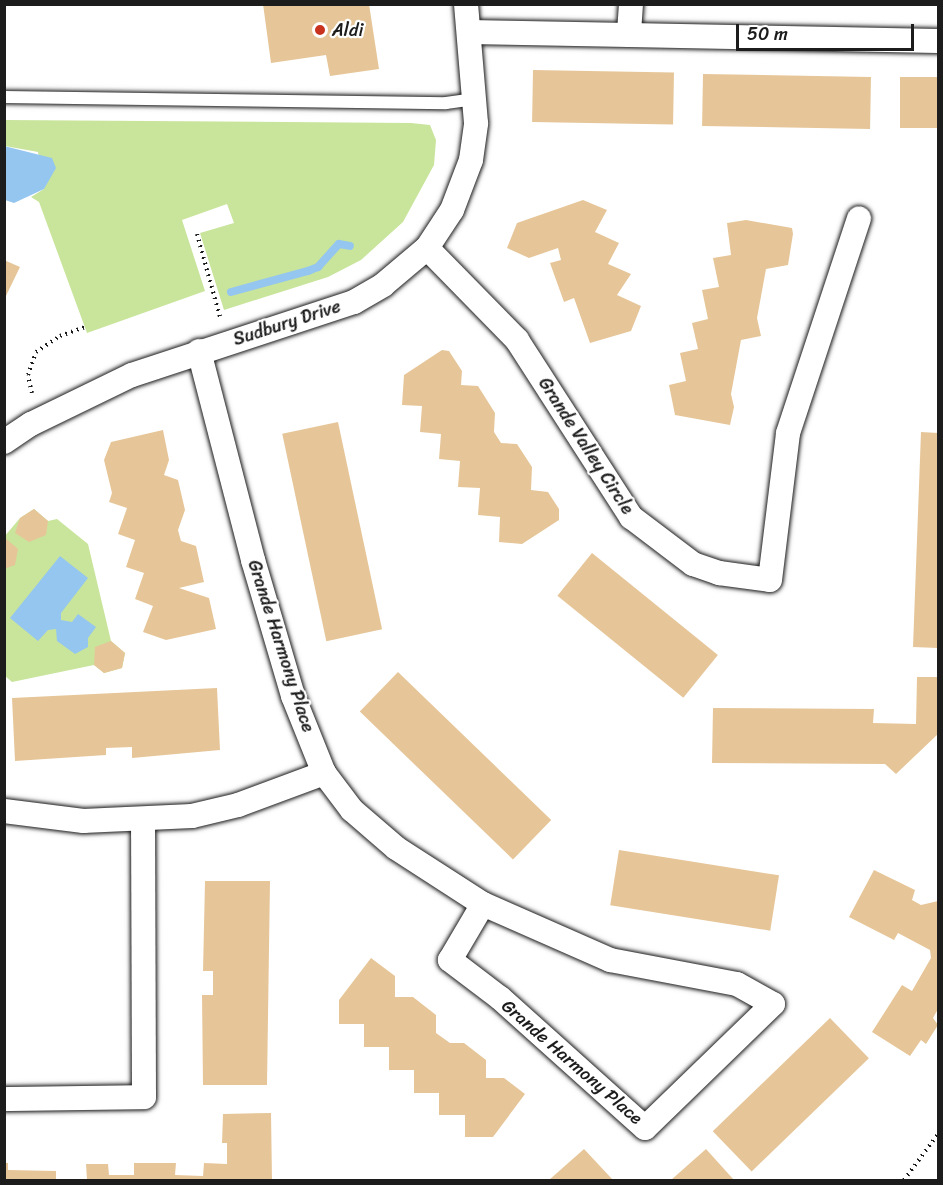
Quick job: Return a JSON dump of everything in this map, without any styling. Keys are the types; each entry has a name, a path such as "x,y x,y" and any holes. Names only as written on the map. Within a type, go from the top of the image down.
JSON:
{"street":[{"name":"Sudbury Drive","path":"5,441 82,398 199,351 322,315 354,302 383,285 427,248 452,210 471,160 475,99 470,32 465,4"},
{"path":"629,35 631,4"},
{"path":"470,32 939,41"},
{"name":"Grande Valley Circle","path":"427,248 517,340 631,517 693,564 719,573 770,580 788,433 859,218"},
{"name":"Grande Harmony Place","path":"199,351 258,578 293,696 324,773 352,810 396,848 483,904 610,960 737,984 773,1005 645,1128 500,998 450,960 483,904"},
{"path":"4,812 83,821 143,821 238,806 324,773"},
{"path":"4,1099 144,1098 143,821"}],"lane":[{"path":"4,97 434,103 475,99"}],"path":[{"path":"197,234 220,317"},
{"path":"32,393 28,375 36,352 60,336 85,327"},
{"path":"904,1180 939,1134"}],"green space":[{"path":"4,120 411,123 430,125 436,140 434,165 403,222 361,260 328,277 224,310 200,233 234,223 227,204 182,220 205,291 87,333 39,202 31,197 44,189 38,152 5,146"},
{"path":"34,509 48,521 57,519 88,544 111,641 125,653 122,668 104,673 94,665 12,682 5,676 4,537 20,518"}],"water":[{"path":"4,146 52,158 56,168 44,189 14,203 5,200"},
{"path":"60,556 88,578 61,613 61,620 72,622 78,614 96,627 88,638 88,647 75,654 57,641 56,629 48,630 38,641 10,618"}],"building":[{"name":"Aldi","path":"263,4 369,4 379,69 330,76 326,55 271,63"},
{"path":"533,70 674,72 673,124 532,122"},
{"path":"703,74 871,77 870,129 702,126"},
{"path":"900,77 938,77 938,128 900,128"},
{"path":"583,200 607,210 595,232 619,243 608,264 631,274 617,295 641,306 631,331 590,343 574,298 564,302 550,263 561,260 558,248 529,258 507,248 517,223"},
{"path":"746,220 792,228 793,234 788,265 766,269 757,318 761,336 741,340 731,394 734,407 730,425 675,415 669,385 686,381 680,353 698,349 692,323 708,319 702,290 719,287 713,258 731,255 727,223"},
{"path":"4,260 20,267 4,300"},
{"path":"442,350 449,351 462,371 461,385 478,386 495,413 494,432 501,443 517,444 532,467 531,490 548,492 559,509 559,520 522,544 499,542 500,517 478,515 480,488 458,487 460,461 439,459 441,434 420,432 422,406 402,405 404,375"},
{"path":"338,422 382,629 326,641 282,434"},
{"path":"163,430 169,460 164,475 178,480 185,510 178,530 181,541 196,546 204,582 179,588 209,598 216,629 166,640 143,632 153,606 135,599 144,573 126,567 135,540 118,534 127,508 109,502 112,493 104,460 111,442"},
{"path":"921,432 938,433 938,648 913,647"},
{"path":"34,509 48,521 46,535 29,542 15,533 20,518"},
{"path":"4,537 18,549 15,565 4,569"},
{"path":"592,553 718,655 683,698 557,596"},
{"path":"111,641 125,653 122,668 104,673 94,665 95,647"},
{"path":"398,672 551,820 513,860 360,712"},
{"path":"917,677 938,677 938,734 896,774 885,764 712,763 713,708 874,709 873,723 916,724"},
{"path":"217,688 220,750 132,758 132,747 106,748 106,755 15,761 12,698"},
{"path":"619,850 779,875 770,931 610,905"},
{"path":"874,870 915,890 912,900 921,905 938,901 938,1009 933,1018 938,1025 926,1044 921,1040 910,1056 872,1032 902,985 912,991 931,958 930,950 898,933 894,940 849,917"},
{"path":"205,881 270,881 267,1085 203,1085 202,995 213,995 213,971 203,971"},
{"path":"371,958 395,976 395,997 413,997 436,1015 436,1033 450,1043 464,1043 486,1060 486,1078 504,1078 525,1094 493,1137 465,1137 465,1115 439,1115 439,1093 414,1093 414,1070 389,1070 389,1047 364,1047 364,1024 339,1024 339,1000"},
{"path":"830,1018 869,1058 752,1172 713,1131"},
{"path":"271,1113 272,1180 87,1180 86,1164 108,1164 109,1175 134,1175 134,1163 176,1163 175,1175 203,1176 204,1163 227,1164 227,1143 222,1143 223,1114"},
{"path":"584,1149 613,1180 549,1180"},
{"path":"706,1149 734,1180 671,1180"},
{"path":"4,1163 8,1163 8,1170 56,1171 56,1180 4,1180"}],"waterway":[{"path":"231,292 308,271 318,267 339,244 350,246"}],"place":[{"name":"Aldi","path":"320,30"}]}
